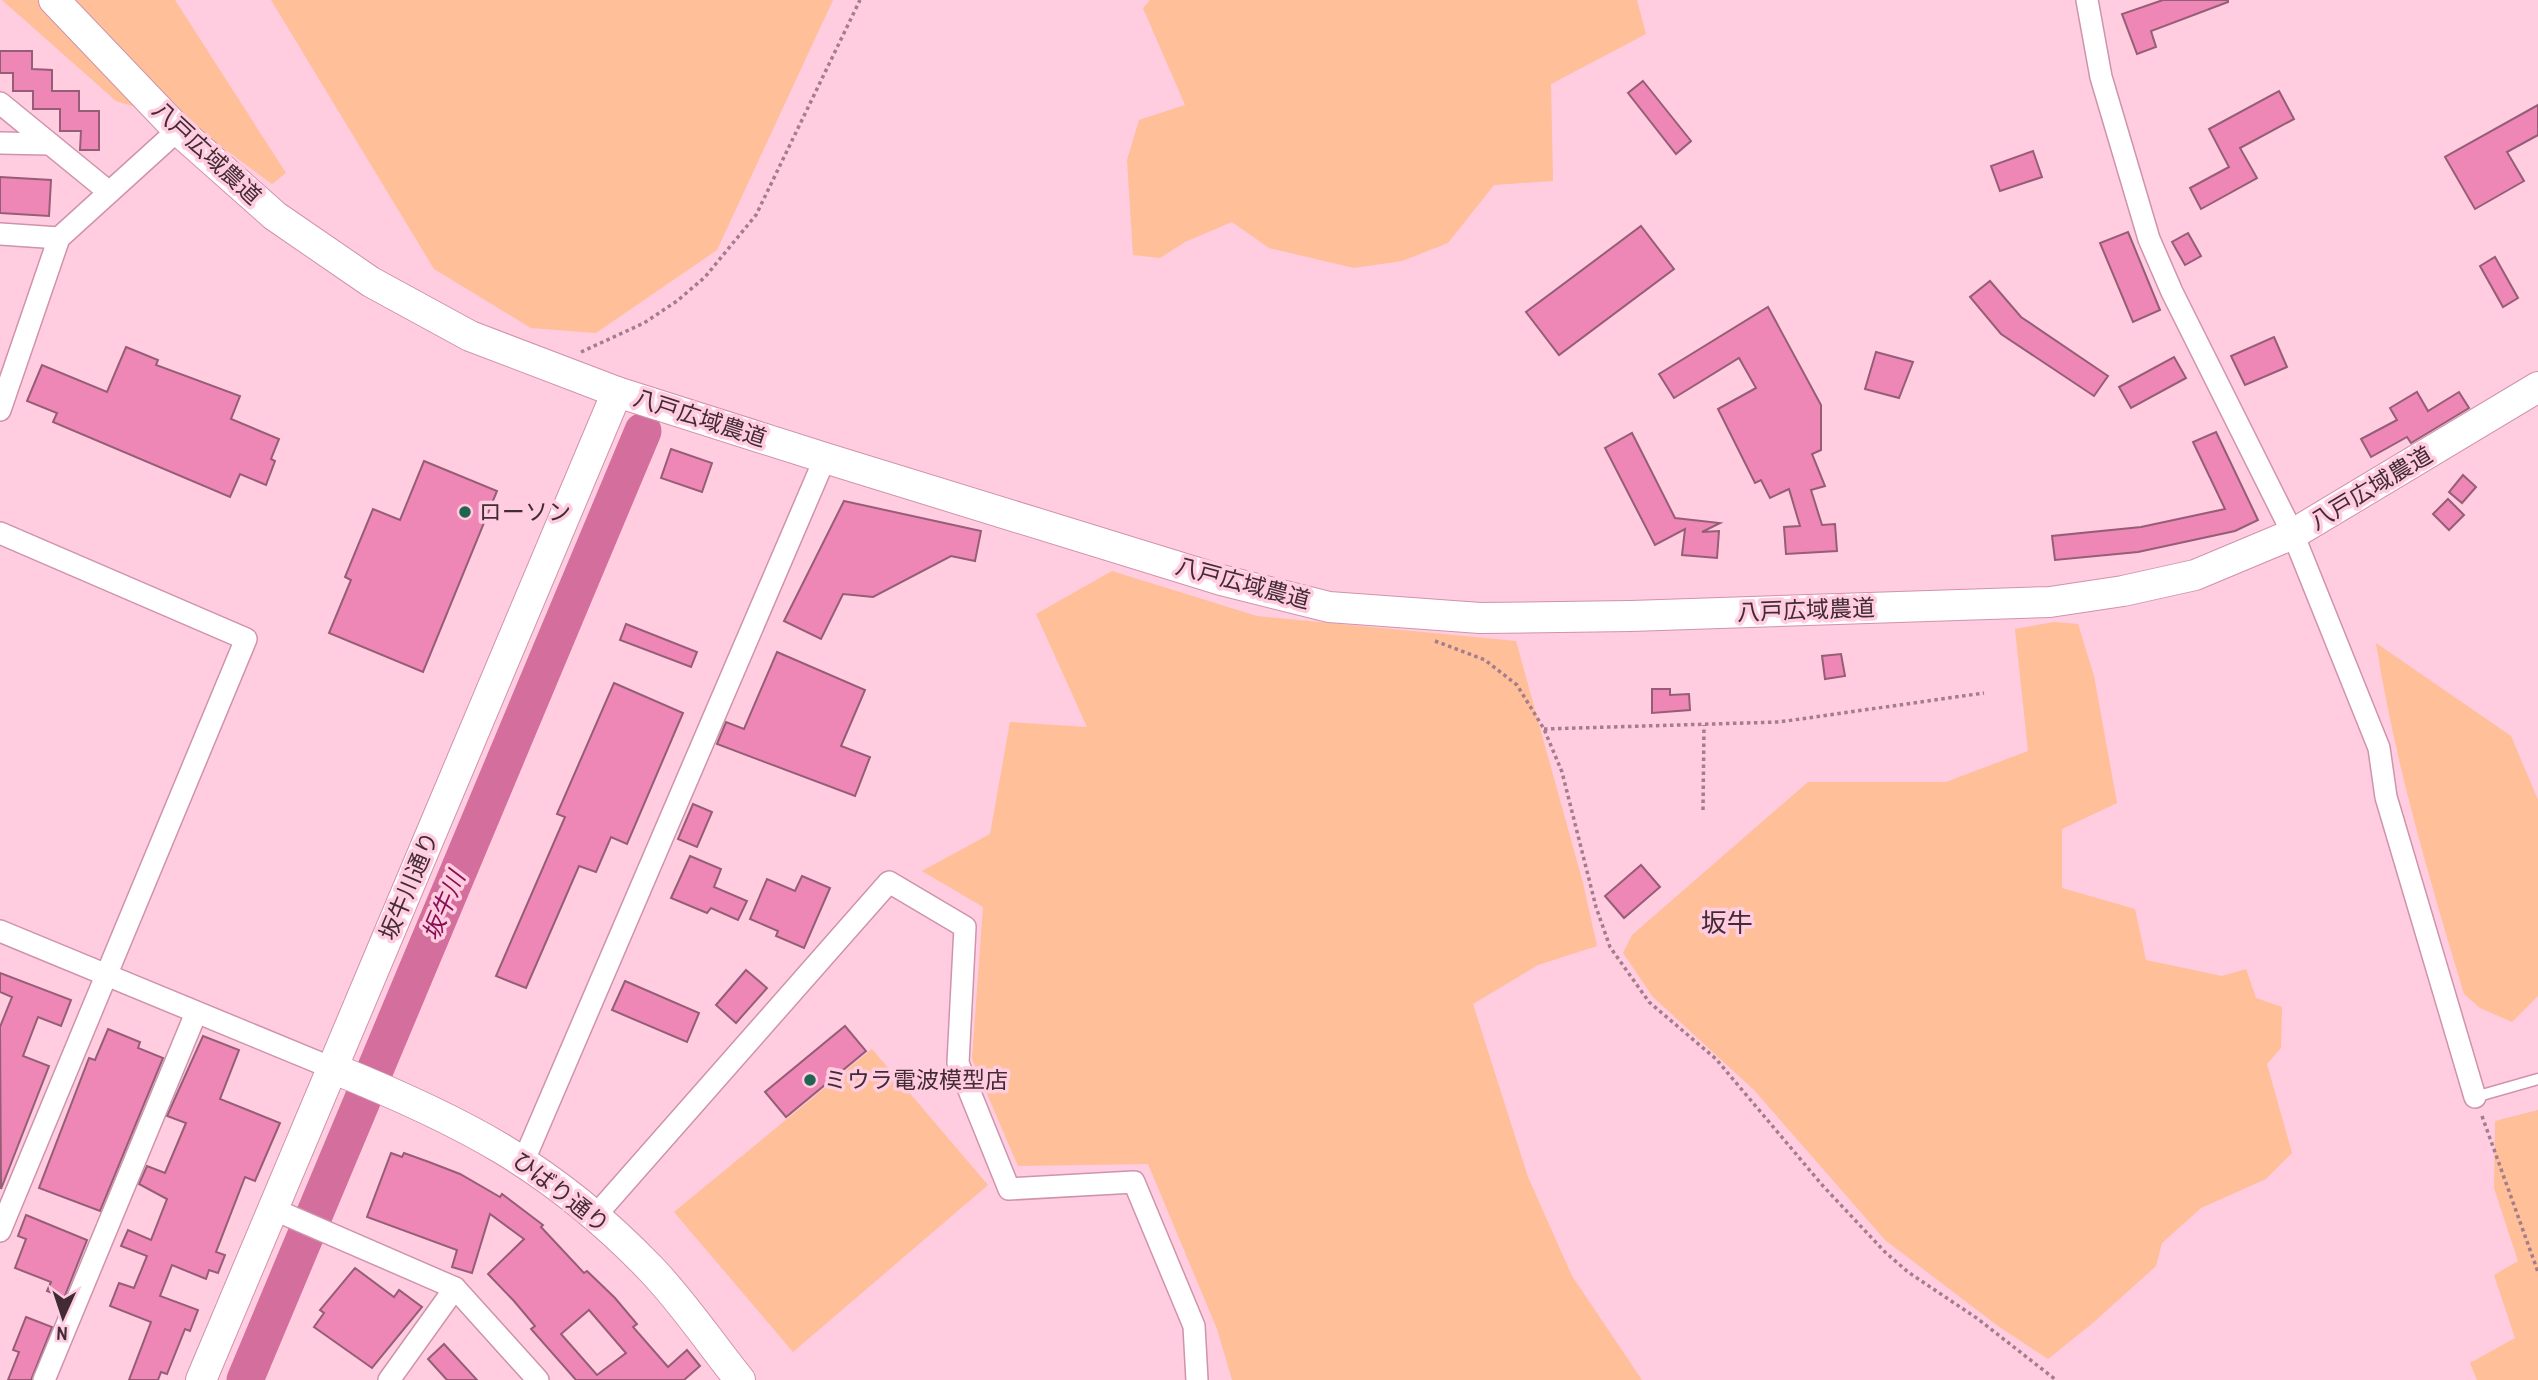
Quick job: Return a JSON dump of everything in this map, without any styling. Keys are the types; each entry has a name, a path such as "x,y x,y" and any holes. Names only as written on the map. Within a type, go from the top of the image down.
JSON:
{"street":[{"name":"八戸広域農道","path":"54,0 178,130 275,216 371,282 470,336 548,368 617,392 825,458 1221,580 1329,607 1480,618 2050,602 2195,575 2293,534 2538,387"},
{"path":"2087,0 2101,76 2149,240 2172,292 2293,534 2379,748 2386,797 2475,1097"},
{"path":"0,103 109,192"},
{"path":"0,410 59,238 178,130"},
{"path":"0,143 50,144"},
{"path":"0,234 59,238"},
{"name":"坂牛川通り","path":"201,1380 281,1212 340,1072 617,392"},
{"path":"524,1160 825,458"},
{"path":"0,533 246,639 0,1231"},
{"path":"596,1215 889,882 965,927 958,1063 1009,1189 1134,1182 1194,1326 1197,1380"},
{"path":"0,931 340,1072"},
{"path":"44,1380 196,1013"},
{"name":"ひばり通り","path":"340,1072 466,1126 524,1160 596,1215 652,1270 740,1380"},
{"path":"281,1212 455,1288 538,1380"},
{"path":"388,1380 455,1288"}],"lane":[{"path":"2475,1097 2538,1079"}],"path":[{"path":"548,368 645,323 705,277 756,215 860,0"},
{"path":"1397,613 1436,642 1485,660 1517,685 1544,729 1562,772 1596,907 1610,947 1650,1002 1716,1059 1795,1154 1885,1252 1908,1272 1978,1319 2056,1380"},
{"path":"1544,729 1779,722 1984,693"},
{"path":"1703,810 1704,724"},
{"path":"2475,1097 2538,1272"}],"shaded area":[{"path":"2,0 175,0 286,173 272,184 191,124 116,101"},
{"path":"271,0 833,0 717,250 596,333 531,328 434,269"},
{"path":"1150,0 1637,0 1646,34 1551,84 1553,181 1494,185 1448,243 1402,261 1354,268 1269,248 1232,222 1185,242 1160,258 1133,255 1127,160 1139,120 1185,105 1143,8"},
{"path":"1112,571 1257,616 1516,641 1583,883 1597,946 1538,965 1473,1004 1528,1177 1572,1276 1642,1380 1232,1380 1217,1329 1148,1164 1018,1166 972,1059 983,907 922,871 990,834 1010,722 1087,727 1036,614"},
{"path":"2054,622 2078,624 2094,676 2117,803 2062,829 2062,888 2135,909 2146,960 2222,976 2246,969 2256,998 2282,1007 2281,1048 2267,1064 2292,1153 2266,1179 2201,1208 2162,1243 2156,1266 2048,1359 1998,1326 1885,1240 1754,1090 1653,997 1623,953 1632,935 1808,782 1946,782 2028,751 2015,629"},
{"path":"2376,643 2511,736 2538,800 2538,996 2512,1022 2480,1008 2464,994 2403,776"},
{"path":"872,1049 988,1185 793,1352 674,1212"},
{"path":"2538,1110 2538,1380 2477,1380 2470,1363 2515,1338 2494,1275 2518,1261 2494,1188 2495,1121"}],"building":[{"path":"2163,0 2228,2 2151,31 2156,47 2137,54 2122,14"},
{"path":"0,51 32,51 32,69 52,70 52,91 79,91 79,111 99,111 99,150 80,150 81,131 60,131 60,109 33,109 33,91 13,91 13,73 0,73"},
{"path":"1643,81 1691,141 1676,154 1628,93"},
{"path":"2279,91 2294,119 2240,148 2257,178 2201,209 2190,188 2229,167 2209,129"},
{"path":"2538,105 2538,135 2507,152 2524,181 2475,209 2445,157"},
{"path":"2033,151 2042,177 2000,191 1991,166"},
{"path":"0,177 51,180 49,216 0,213"},
{"path":"1641,226 1674,269 1559,355 1526,312"},
{"path":"2128,232 2160,310 2133,322 2100,243"},
{"path":"2188,233 2201,256 2185,265 2172,242"},
{"path":"2495,257 2518,298 2503,307 2480,266"},
{"path":"1990,281 2021,317 2108,376 2094,396 2001,334 1970,297"},
{"path":"1768,307 1821,405 1821,450 1812,454 1825,486 1811,490 1822,525 1835,524 1837,551 1786,554 1784,527 1800,526 1789,489 1770,498 1761,480 1755,483 1718,409 1756,388 1739,358 1674,398 1659,374"},
{"path":"2274,337 2287,367 2245,385 2231,356"},
{"path":"126,347 158,360 156,365 240,396 231,419 279,439 271,459 275,461 266,485 240,474 230,497 53,422 57,413 27,401 42,365 107,392"},
{"path":"1876,352 1913,362 1899,398 1865,389"},
{"path":"2174,357 2186,378 2131,408 2119,387"},
{"path":"2417,392 2428,411 2459,392 2469,408 2411,443 2407,437 2371,457 2361,439 2397,420 2390,408"},
{"path":"2216,432 2258,520 2235,531 2138,552 2055,560 2052,536 2141,527 2225,509 2193,442"},
{"path":"1632,433 1675,518 1720,523 1702,532 1719,531 1717,558 1682,555 1685,529 1655,545 1605,448"},
{"path":"671,449 712,463 702,492 661,478"},
{"path":"424,461 497,491 423,672 329,633 351,580 345,577 373,509 400,520"},
{"path":"2463,475 2476,487 2462,503 2449,492"},
{"path":"2448,499 2464,515 2449,530 2433,514"},
{"path":"844,501 981,531 975,561 951,556 873,597 843,594 821,639 784,621"},
{"path":"626,624 697,652 691,667 620,640"},
{"path":"777,652 865,690 841,746 870,757 855,796 717,744 726,722 744,729"},
{"path":"1841,654 1845,676 1825,679 1822,656"},
{"path":"614,683 683,713 627,844 611,837 596,872 579,866 526,988 496,976 565,817 557,814"},
{"path":"1652,689 1670,689 1670,695 1689,694 1690,710 1652,713"},
{"path":"693,804 712,812 697,847 678,839"},
{"path":"690,856 721,869 714,887 747,901 738,920 711,908 707,913 671,898"},
{"path":"1641,865 1660,887 1624,918 1605,896"},
{"path":"802,876 830,888 804,948 776,936 778,931 750,919 767,879 795,891"},
{"path":"746,970 767,988 736,1023 716,1005"},
{"path":"0,973 71,1000 61,1026 38,1017 23,1056 49,1066 1,1189 0,1027 12,997 0,992"},
{"path":"625,981 699,1013 687,1042 612,1010"},
{"path":"845,1026 866,1051 786,1117 765,1092"},
{"path":"108,1029 140,1042 138,1048 163,1058 100,1211 39,1188 89,1058 95,1060"},
{"path":"203,1036 239,1050 220,1099 280,1123 255,1181 245,1177 216,1252 225,1255 218,1273 209,1270 206,1279 172,1265 160,1296 198,1310 190,1331 185,1329 167,1374 161,1372 158,1380 129,1380 151,1322 110,1306 119,1283 134,1288 147,1256 121,1246 128,1230 151,1240 167,1199 139,1184 147,1166 165,1173 186,1123 167,1116"},
{"path":"391,1153 402,1157 404,1153 460,1174 500,1197 502,1194 543,1225 541,1227 584,1273 587,1271 615,1298 637,1324 633,1327 668,1367 687,1350 700,1366 684,1380 576,1380 531,1329 535,1326 488,1274 524,1239 490,1214 472,1273 452,1267 457,1250 367,1217","holes":["589,1310 626,1353 597,1375 561,1334"]},
{"path":"26,1215 87,1240 64,1298 47,1291 51,1282 15,1268 26,1239 18,1236"},
{"path":"355,1268 394,1297 399,1290 422,1307 372,1368 314,1327 324,1313 320,1310"},
{"path":"26,1317 52,1327 31,1380 8,1380 19,1352 13,1350"},
{"path":"444,1344 477,1380 447,1380 428,1359"}],"waterway":[{"name":"坂牛川","path":"245,1380 643,431"}],"place":[{"name":"ローソン","path":"465,512"},
{"name":"ミウラ電波模型店","path":"810,1080"}],"district":[{"name":"坂牛","path":"1727,923"}]}
